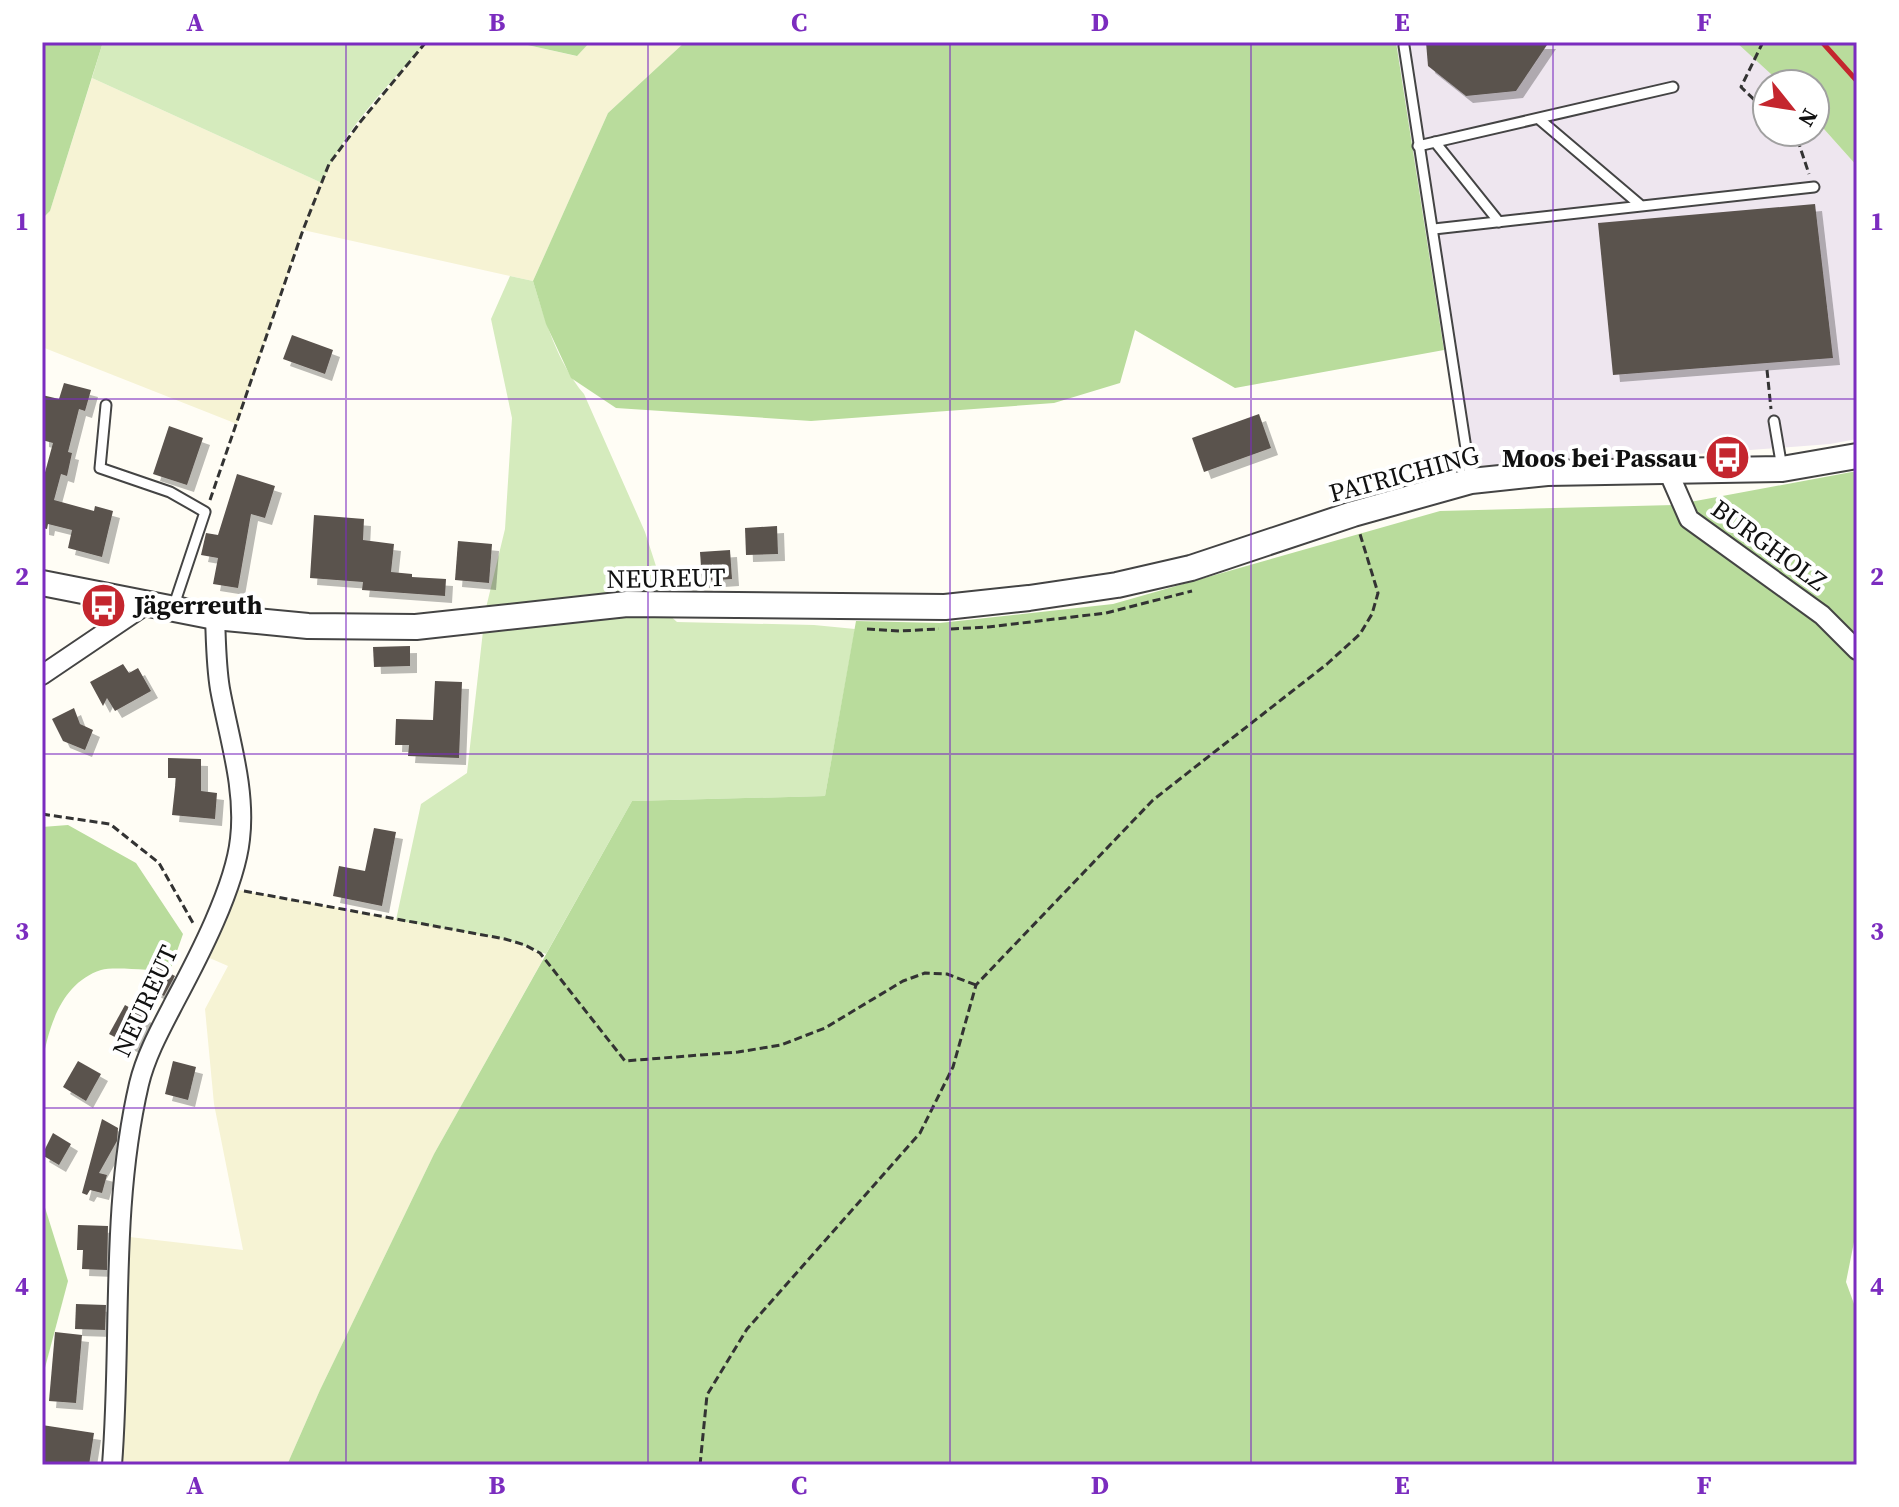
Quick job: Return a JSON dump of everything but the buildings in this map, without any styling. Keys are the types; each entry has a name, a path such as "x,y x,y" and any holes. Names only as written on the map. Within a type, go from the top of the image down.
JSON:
{"street":[{"name":"PATRICHING","path":"1117,585 1191,568 1353,514 1471,481 1547,473 1782,469 1857,456"},
{"name":"BURGHOLZ","path":"1668,471 1689,519 1822,615 1857,650"},
{"name":"NEUREUT","path":"42,583 215,617 308,626 416,627 627,604 945,607 1117,585"},
{"path":"42,675 147,604"},
{"name":"NEUREUT","path":"112,1465 125,1178 139,1084 147,1058 228,888 236,867 242,822 232,746 219,685 215,617"}],"lane":[{"path":"1404,46 1471,481"},
{"path":"1418,146 1673,87"},
{"path":"1539,119 1639,204"},
{"path":"1435,142 1499,222"},
{"path":"1434,229 1814,187"},
{"path":"106,405 100,468 170,492 205,512 173,609"},
{"path":"1774,421 1782,469"}],"path":[{"path":"205,512 329,164 426,42"},
{"path":"1751,97 1741,87 1763,42"},
{"path":"1800,148 1814,187"},
{"path":"1767,370 1774,421"},
{"path":"700,1465 707,1395 747,1329 920,1133 953,1067 976,985 1153,800 1327,664 1360,634 1372,614 1378,593 1353,514"},
{"path":"42,814 110,824 159,863 203,942"},
{"path":"228,888 525,945 540,953 625,1061 738,1052 781,1045 825,1028 903,981 925,973 947,974 976,985"}],"shaded area":[{"path":"426,42 514,42 576,56 590,42 685,42 608,113 533,281 303,230 237,424 42,347 42,219 50,211 92,78 322,183 329,164"},
{"path":"1396,42 1736,42 1767,68 1751,68 1751,148 1831,148 1831,137 1857,166 1857,439 1830,444 1618,460 1468,466 1444,350"},
{"path":"228,888 505,939 540,953 542,961 434,1154 287,1465 112,1465 121,1236 243,1250 214,1104 205,1009 228,966 198,953"}],"green space":[{"path":"42,42 103,42 50,211 42,219"},
{"path":"103,42 426,42 354,126 322,183 92,78"},
{"path":"514,42 590,42 577,56"},
{"path":"685,42 1396,42 1444,350 1235,388 1135,330 1120,383 1054,403 811,421 616,408 571,378 546,324 533,281 608,113"},
{"path":"1736,42 1857,42 1857,166 1831,137 1831,68 1764,68"},
{"path":"510,276 533,281 559,354 584,394 645,532 665,594 485,612 505,529 512,418 491,319"},
{"path":"1857,471 1857,1227 1846,1282 1857,1312 1857,1465 287,1465 434,1154 632,801 825,796 856,621 940,623 1113,604 1440,511 1674,505"},
{"path":"668,614 677,622 855,629 825,796 632,801 546,954 505,939 396,920 421,804 467,773 483,631"},
{"path":"68,825 136,863 183,934 170,971 107,969 87,976 76,985 66,996 53,1022 42,1065 42,827"},
{"path":"42,1198 68,1281 42,1379"}],"railway":[{"path":"1822,42 1857,81"}],"place":[{"name":"Moos bei Passau","path":"1728,458"},
{"name":"Jägerreuth","path":"103,605"}]}
